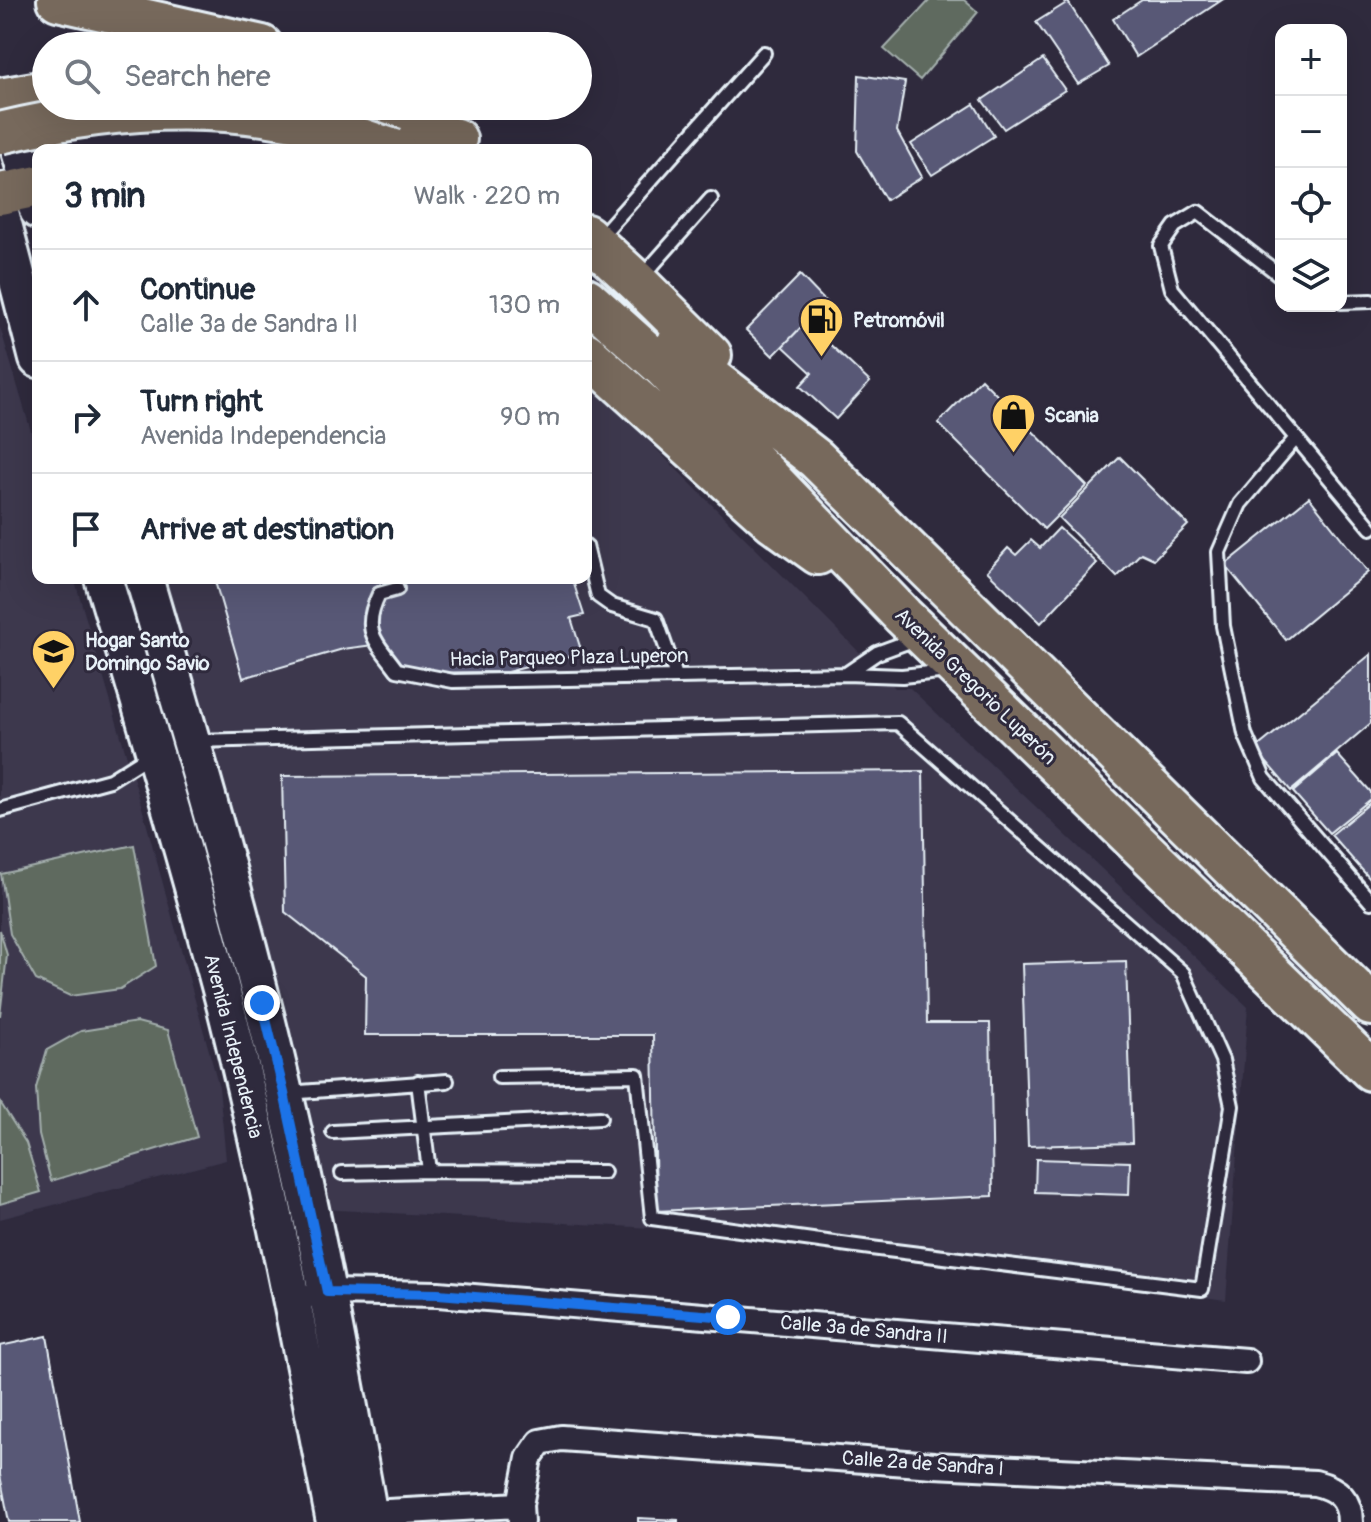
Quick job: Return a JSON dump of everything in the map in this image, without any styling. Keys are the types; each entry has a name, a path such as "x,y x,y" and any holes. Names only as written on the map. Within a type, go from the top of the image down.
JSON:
{"main road":[{"path":"58,0 200,32"},
{"path":"1,104 32,95"},
{"path":"1,104 32,116"},
{"path":"1,104 27,194"},
{"path":"294,120 375,144"},
{"path":"382,120 462,144"},
{"path":"419,120 463,144"},
{"path":"59,144 94,138 160,135 253,139 280,144"},
{"path":"0,158 32,150"},
{"path":"0,212 32,336"},
{"path":"592,250 637,282 1371,1005"},
{"path":"592,251 717,382 816,459"},
{"name":"Avenida Gregorio Luperón","path":"592,303 663,367 913,626 1371,1070"},
{"path":"592,358 772,521 913,626"},
{"name":"Avenida Independencia","path":"106,584 228,874 284,1093 327,1292 352,1519"},
{"name":"Avenida Independencia","path":"145,584 173,746 226,1008 292,1300 352,1519"}],"street":[{"name":"Calle 3a de Sandra II","path":"292,1300 327,1292 438,1294 1246,1361"},
{"name":"Calle 2a de Sandra I","path":"521,1513 529,1458 540,1442 561,1438 934,1465 1315,1483 1331,1487 1343,1497 1350,1522"},
{"path":"352,1519 521,1513"}],"lane":[{"path":"592,245 764,53"},
{"path":"637,282 711,199"},
{"path":"1275,271 1198,212 1175,226 1161,246 1172,289 1371,528"},
{"path":"1347,302 1371,301"},
{"path":"1296,438 1240,504 1219,552 1223,626 1245,734 1264,778 1371,902"},
{"path":"592,571 598,596 612,606 656,619 676,676"},
{"name":"Hacia Parqueo Plaza Luperon","path":"397,589 379,594 372,608 371,634 397,670 453,681 846,674 902,676 958,670"},
{"path":"846,674 913,626"},
{"path":"0,810 110,780 173,746 898,723 1183,973 1222,1060 1232,1106 1202,1289 652,1218 637,1075 499,1077"},
{"path":"284,1093 447,1081"},
{"path":"418,1082 429,1171"},
{"path":"333,1132 600,1118"},
{"path":"342,1173 604,1172"}],"shaded area":[{"name":"Hogar Santo Domingo Savio","path":"0,327 32,435 32,584 76,584 141,804 219,1087 226,1160 0,1219"},
{"path":"592,385 895,688 910,688 1248,1007 1226,1300 704,1231 321,1209 163,584 592,584"}],"green space":[{"path":"930,0 964,0 978,12 920,80 884,49"},
{"path":"134,845 156,966 120,989 70,996 36,980 10,934 1,874"},
{"path":"0,930 7,955 0,1016"},
{"path":"137,1022 168,1030 197,1137 51,1181 39,1135 36,1088 47,1050 81,1031"},
{"path":"0,1102 26,1143 41,1192 0,1204"}],"building":[{"path":"1142,0 1222,0 1136,57 1113,19"},
{"path":"1068,2 1109,66 1078,84 1036,22"},
{"path":"1043,59 1065,90 1004,129 982,100"},
{"path":"859,75 905,82 897,131 922,177 886,200 857,151"},
{"path":"974,104 994,136 932,175 911,144"},
{"path":"800,275 826,302 773,356 746,330"},
{"name":"Petromóvil","path":"806,322 870,382 836,419 800,386 812,373 783,346"},
{"name":"Scania","path":"981,379 1087,486 1044,529 938,423"},
{"path":"1120,457 1188,525 1154,559 1141,553 1117,577 1059,518"},
{"path":"1309,497 1368,572 1286,640 1225,565"},
{"path":"1059,528 1097,563 1041,623 987,571 1008,548 1016,555 1031,540 1040,548"},
{"path":"216,584 574,584 584,615 571,618 582,653 507,672 395,673 373,645 343,649 243,678"},
{"path":"1371,654 1371,723 1291,791 1255,749"},
{"path":"1337,754 1371,792 1371,799 1329,833 1293,792"},
{"path":"923,771 927,1023 990,1023 993,1196 656,1211 653,1035 365,1035 366,976 285,912 282,776"},
{"path":"1371,802 1371,880 1331,835"},
{"path":"1126,961 1132,1143 1028,1146 1022,964"},
{"path":"1036,1159 1130,1162 1129,1195 1035,1192"},
{"path":"47,1336 80,1522 9,1522 0,1475 0,1346"},
{"path":"638,1518 678,1520 678,1522 638,1522"}],"place":[{"name":"Petromóvil","path":"822,359"},
{"name":"Scania","path":"1013,454"},
{"name":"Hogar Santo Domingo Savio","path":"54,691"}],"route":[{"path":"262,1003 327,1292 438,1294 728,1317"}]}
